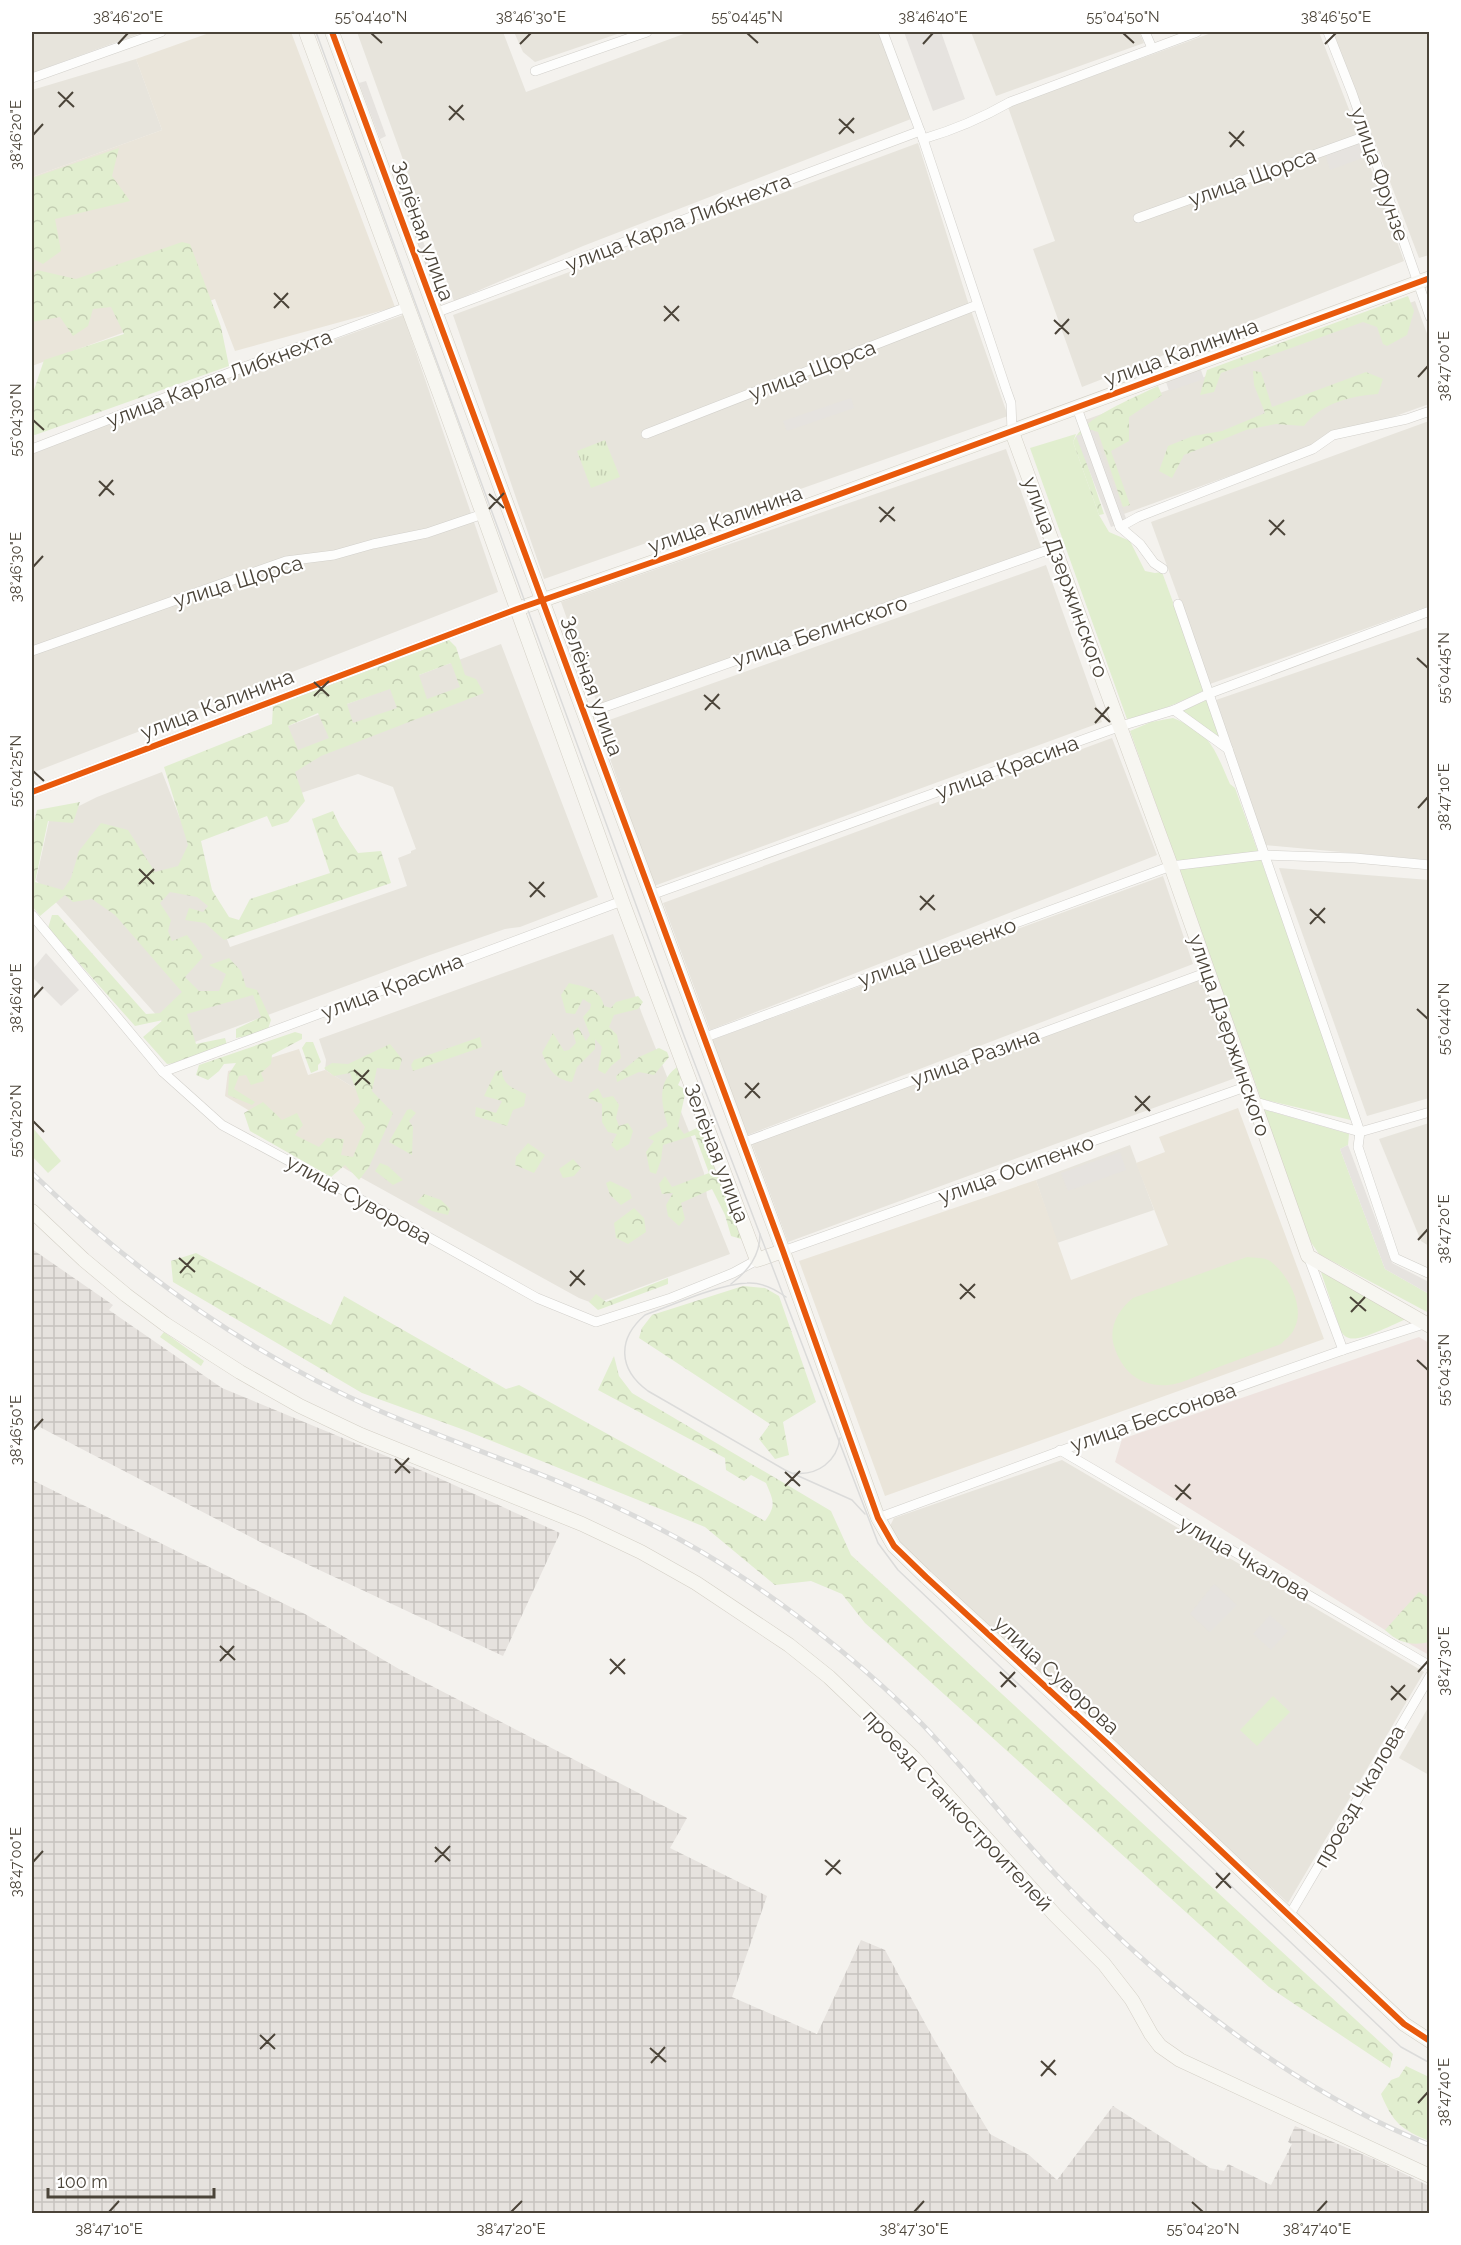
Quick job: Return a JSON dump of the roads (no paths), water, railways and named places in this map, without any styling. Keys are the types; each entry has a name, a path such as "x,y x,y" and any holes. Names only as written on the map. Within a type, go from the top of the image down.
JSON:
{"street":[{"path":"32,78 161,32"},
{"name":"Зелёная улица","path":"306,32 622,901 757,1260"},
{"name":"Зелёная улица","path":"332,32 783,1251"},
{"path":"535,71 647,32"},
{"name":"улица Дзержинского","path":"883,32 921,135 1011,403 1012,432 1056,547 1252,1101 1343,1350"},
{"path":"1145,32 1152,48"},
{"name":"улица Карла Либкнехта","path":"435,313 921,135 954,130 1010,102 1197,32"},
{"name":"улица Фрунзе","path":"1328,32 1366,136 1424,280 1430,317"},
{"name":"улица Щорса","path":"1138,218 1366,136"},
{"name":"улица Калинина","path":"32,792 516,609 679,554 1424,280"},
{"name":"улица Щорса","path":"646,434 977,305"},
{"name":"улица Карла Либкнехта","path":"32,449 407,307"},
{"path":"1077,408 1120,527 1140,544 1154,563 1163,569"},
{"path":"1120,527 1138,517 1313,449 1333,435 1407,419 1430,411"},
{"name":"улица Щорса","path":"32,651 286,561 334,555 427,533 483,514"},
{"name":"улица Белинского","path":"585,714 1056,547"},
{"path":"1178,604 1360,1132 1358,1146 1395,1258 1430,1274"},
{"name":"улица Красина","path":"651,895 1120,726 1174,710 1208,694 1430,611"},
{"path":"1174,710 1229,749"},
{"name":"улица Шевченко","path":"703,1038 1171,867 1264,855 1355,858 1430,866"},
{"name":"улица Красина","path":"164,1072 622,901"},
{"name":"улица Суворова","path":"32,915 164,1072 222,1125 392,1216 537,1298 596,1322 671,1298 733,1273 757,1260"},
{"name":"улица Разина","path":"742,1143 1208,972"},
{"name":"улица Осипенко","path":"783,1251 1248,1086"},
{"path":"1252,1101 1360,1132 1430,1112"},
{"name":"проезд Станкостроителей","path":"32,1213 84,1260 165,1324 225,1363 300,1406 361,1435 592,1528 673,1569 756,1622 830,1677 914,1758 1055,1915 1119,1982 1160,2046 1180,2061 1430,2176"},
{"path":"757,1260 783,1251"},
{"name":"улица Суворова","path":"783,1251 878,1518 894,1546 1404,2024 1430,2041"},
{"path":"1308,1256 1428,1324"},
{"name":"улица Бессонова","path":"878,1518 1060,1450 1343,1350 1428,1324"},
{"name":"улица Чкалова","path":"1060,1450 1430,1666"},
{"name":"проезд Чкалова","path":"1289,1916 1430,1676"}],"tram line":[{"path":"316,32 683,1033 878,1543 898,1570 1401,2047 1430,2063"},
{"path":"731,1284 752,1262 758,1249 760,1234"},
{"path":"786,1297 763,1285 736,1284 645,1315 629,1334 626,1344 626,1364 638,1382 648,1391 785,1470 852,1500 865,1514"},
{"path":"794,1473 811,1472 825,1465 835,1454 840,1438"}],"railway":[{"path":"32,1173 111,1244 152,1276 195,1307 285,1364 380,1411 606,1502 702,1552 770,1596 838,1648 903,1705 1093,1913 1200,2008 1317,2089 1394,2130 1430,2145"}]}
